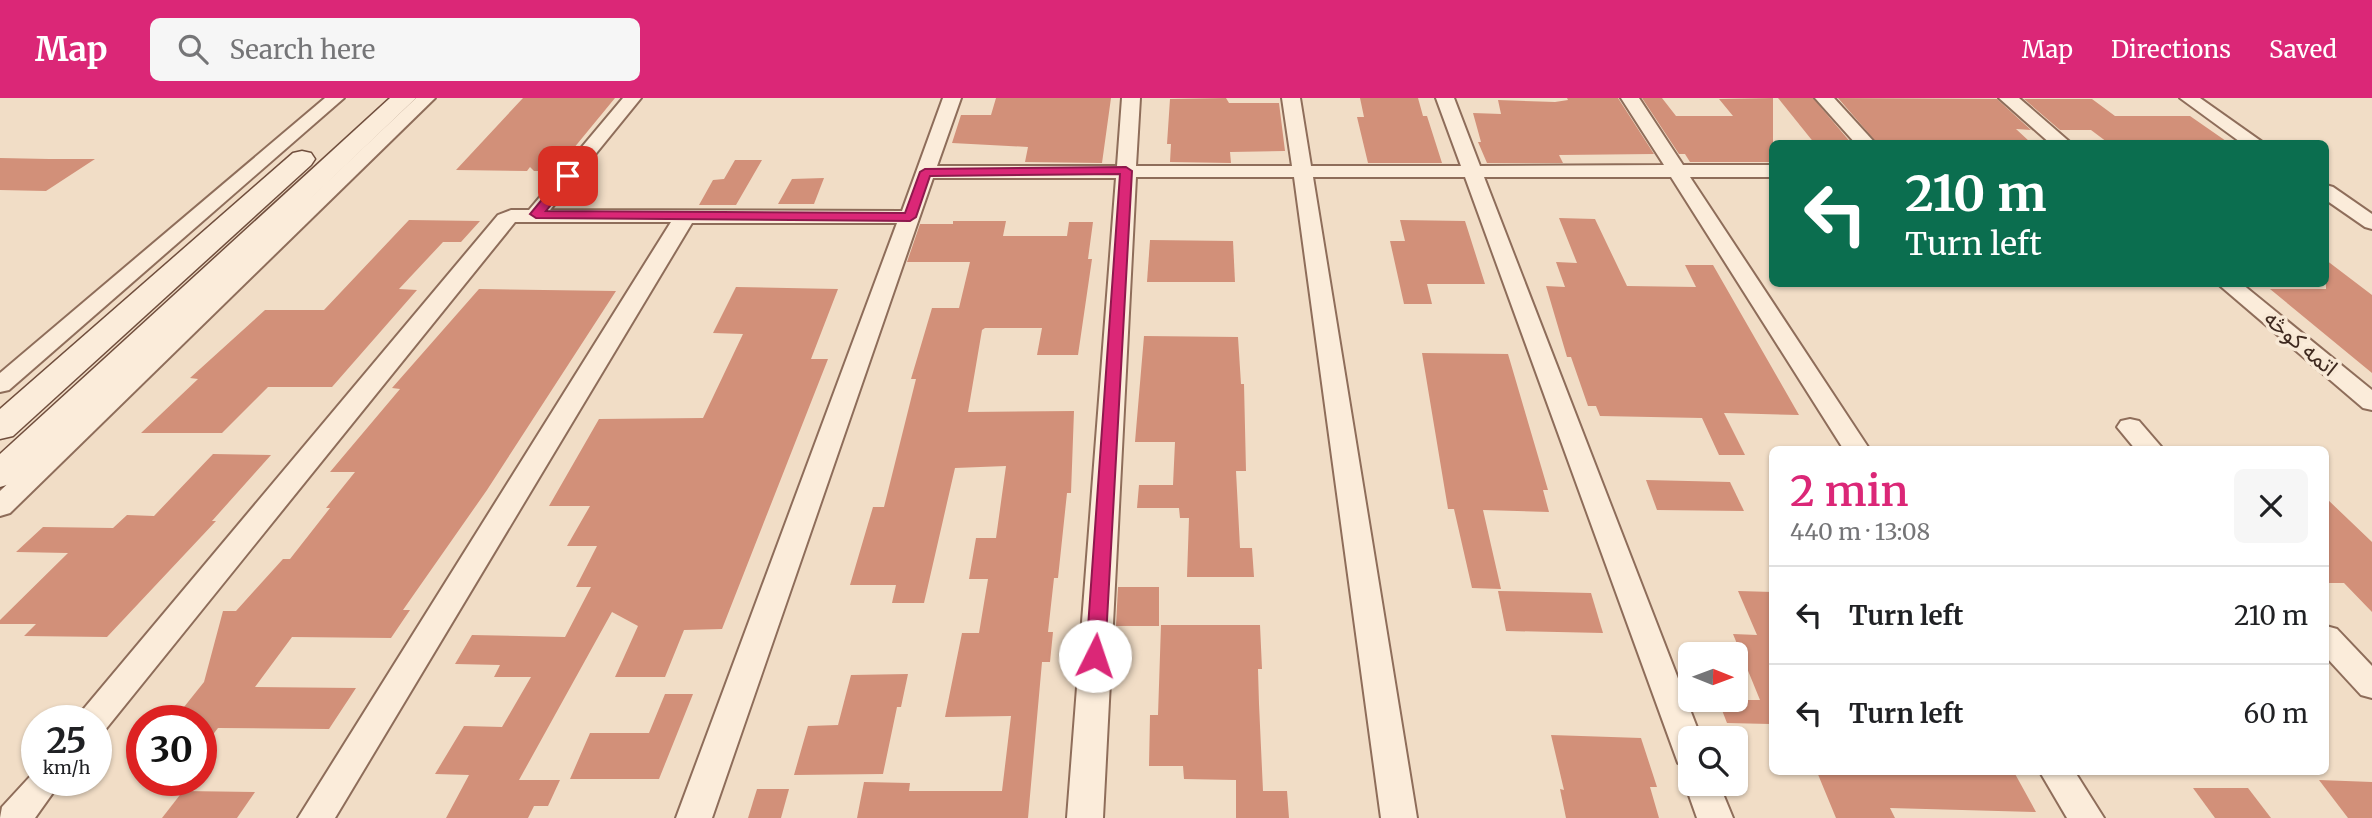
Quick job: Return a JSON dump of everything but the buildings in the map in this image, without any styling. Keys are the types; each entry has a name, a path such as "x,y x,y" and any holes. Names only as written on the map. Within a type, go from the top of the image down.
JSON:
{"main road":[{"path":"0,428 371,98"},
{"path":"0,475 404,98"}],"street":[{"path":"0,385 335,98"},
{"path":"0,507 426,98"},
{"path":"536,214 632,98"},
{"path":"694,818 952,98"},
{"path":"1085,818 1131,98"},
{"path":"1291,98 1399,818"},
{"path":"1445,98 1680,726"},
{"path":"1630,98 1854,446"},
{"path":"1824,98 1863,140"},
{"path":"2008,98 2058,140"},
{"path":"2189,98 2250,140"},
{"path":"925,172 1769,171"},
{"path":"2329,193 2372,223"},
{"path":"106,705 505,219 536,214 910,217"},
{"path":"316,818 686,215"},
{"name":"اتمه کوڅه","path":"2233,287 2372,403"},
{"path":"2130,427 2147,446"},
{"path":"2329,640 2372,686"},
{"path":"2059,775 2086,818"},
{"path":"14,818 32,796"},
{"path":"1707,796 1715,818"}],"route":[{"path":"568,176 536,214 910,217 925,172 1126,171 1095,656"}]}
